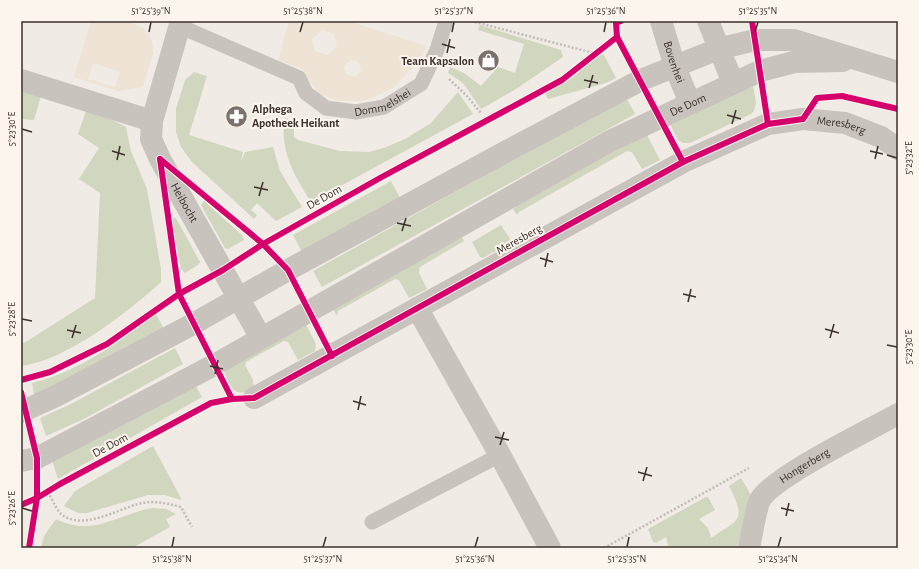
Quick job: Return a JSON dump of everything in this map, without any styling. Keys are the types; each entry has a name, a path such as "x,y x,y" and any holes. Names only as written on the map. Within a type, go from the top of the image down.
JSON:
{"street":[{"name":"Bovenhei","path":"661,21 675,67 690,103"},
{"path":"708,21 733,83"},
{"name":"Dommelshei","path":"152,121 174,23"},
{"name":"De Dom","path":"21,412 56,396 239,299 288,270 507,150 641,80 718,49 755,40 794,40 898,72"},
{"name":"De Dom","path":"21,461 37,458 216,364 608,142 760,71 794,62 861,60"},
{"path":"21,80 152,121"},
{"name":"Meresberg","path":"254,398 683,162 768,124 803,119 845,123 881,137 898,149"},
{"name":"Heibocht","path":"152,121 152,139 160,159 261,338"},
{"path":"416,308 500,455 550,548"},
{"name":"Hongerberg","path":"749,548 760,501 767,491 787,476 898,414"}],"lane":[{"name":"Dommelshei","path":"174,23 299,78 306,93 326,108 356,112 384,107 421,84 437,50 446,21"},
{"path":"372,522 500,455"}],"path":[{"path":"471,21 600,52"},
{"path":"591,59 600,52"},
{"path":"430,66 455,83 481,113"},
{"path":"604,548 753,466 767,491"},
{"path":"54,488 45,494 61,513 71,518 90,521 139,504 162,502 181,507 192,527"}],"green space":[{"path":"480,25 561,50 563,57 516,89 481,109 463,83 448,73 450,67 464,73 481,86 498,67 515,73 524,44 478,30"},
{"path":"601,54 604,55 616,78 606,83 548,99 545,93"},
{"path":"194,72 207,76 189,135 243,152 241,162 245,152 273,147 280,171 302,207 276,221 257,203 251,210 257,215 254,219 192,162 181,147 176,132 176,109 185,80"},
{"path":"753,85 756,103 754,111 751,114 690,143 683,143 678,140 668,120"},
{"path":"21,90 41,96 34,120 21,119"},
{"path":"458,92 473,114 311,202 294,173 286,152 284,141 285,118 294,121 294,137 298,140 340,151 369,152 384,148 405,139 431,123"},
{"path":"626,97 635,114 322,287 313,271"},
{"path":"86,111 108,118 126,127 131,151 147,189 161,269 161,282 114,321 77,345 58,355 39,362 21,366 21,342 24,343 95,298 100,193 79,179 99,148 78,134"},
{"path":"646,133 660,160 642,169 632,152 627,151 519,212 517,215 513,209 516,207 515,205"},
{"path":"391,181 400,198 302,252 293,235"},
{"path":"204,201 242,235 244,240 228,249 225,248 201,205"},
{"path":"173,218 176,218 200,262 198,265 185,273 181,269 172,221"},
{"path":"501,225 510,239 510,243 483,258 480,257 472,242"},
{"path":"462,237 464,241 420,267 419,273 427,289 409,298 399,280 395,279 338,311 337,316 332,307"},
{"path":"156,314 164,329 101,364 34,395 32,383 66,372 82,364 113,345"},
{"path":"305,323 316,344 315,351 298,360 288,342 284,341 246,362 245,365 253,380 254,388 247,391 237,392 231,386 223,369"},
{"path":"175,348 183,364 84,419 46,436 40,418 71,404"},
{"path":"194,383 202,397 58,479 51,457"},
{"path":"153,446 182,500 164,495 148,495 87,513 78,513 64,506 75,491"},
{"path":"741,478 751,495 741,538 736,548 669,548 666,537 656,543 653,542 648,529 706,497 708,497 715,510 699,519 708,528 711,538 728,527 734,522 739,513 738,506 729,486"},
{"path":"153,508 166,509 176,514 166,519 170,527 132,548 41,548 44,536 56,519 69,524 82,526 93,525 105,523"}],"shaded area":[{"path":"91,21 127,21 143,28 149,34 153,46 153,53 143,87 118,91 74,77","holes":["93,63 120,72 115,87 88,79"]},
{"path":"289,21 348,21 427,46 416,64 393,88 370,99 360,101 338,101 319,94 301,68 278,60","holes":["322,30 334,34 337,47 327,55 315,51 312,39","351,60 359,62 361,71 355,77 346,74 344,66"]}],"cycle path":[{"path":"21,380 50,372 107,344 179,294 223,270 263,244 380,178 562,80 617,37 616,23 621,21"},
{"path":"752,21 768,124"},
{"path":"617,37 683,162"},
{"path":"21,505 37,498 60,484 211,403 232,399 254,398 683,162 768,124 803,119 817,98 842,96 898,109"},
{"path":"160,159 263,244 288,270 332,356"},
{"path":"160,159 179,294 232,399"},
{"path":"21,392 37,458 37,498 29,548"}],"place":[{"name":"Team Kapsalon","path":"489,61"},
{"name":"Alphega Apotheek Heikant","path":"237,116"}]}
